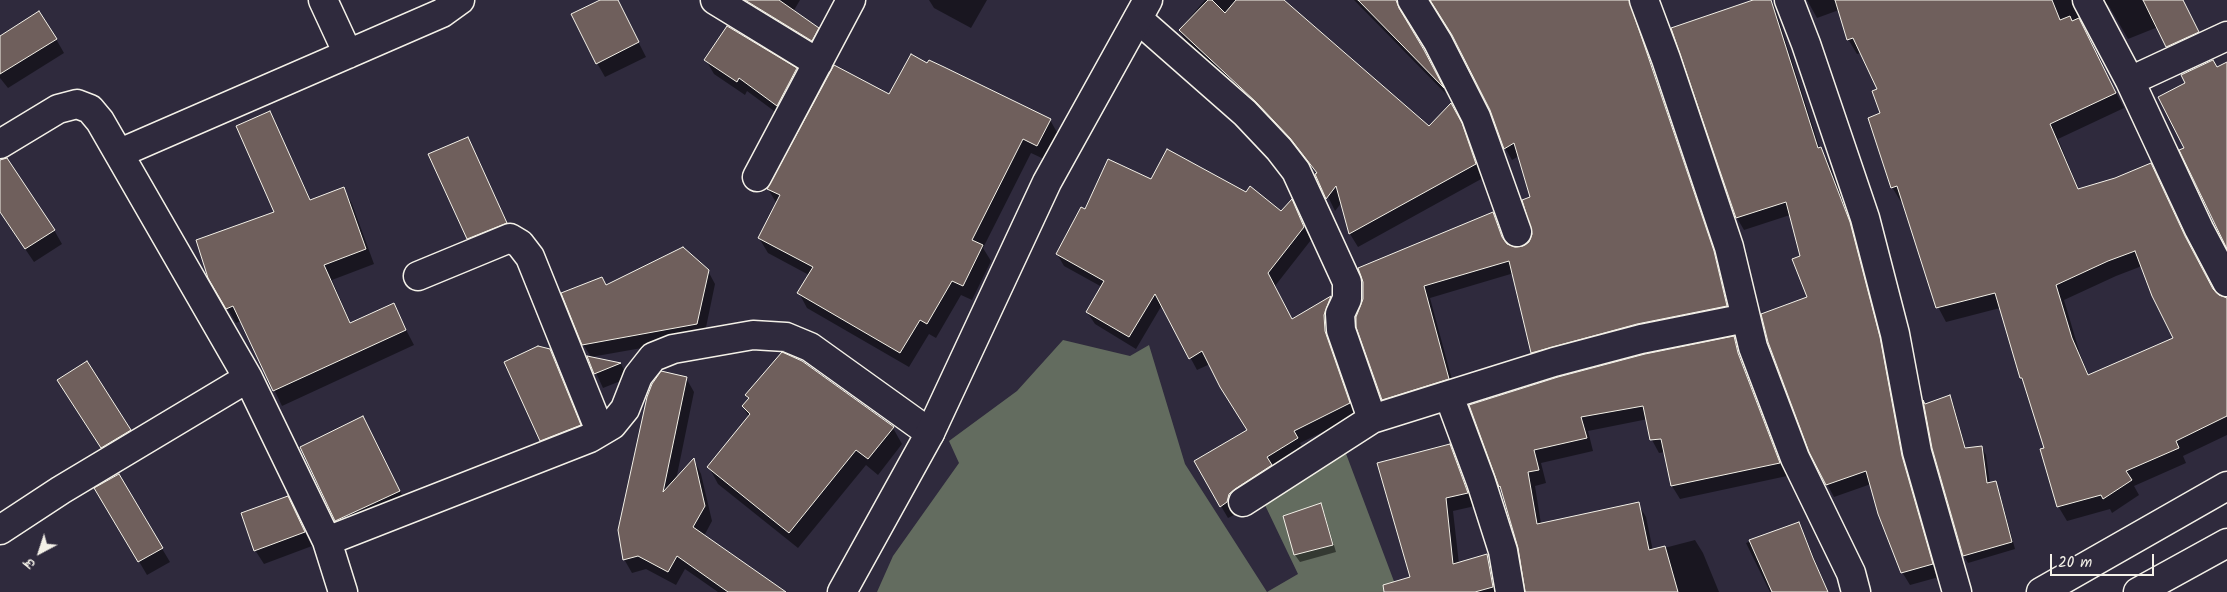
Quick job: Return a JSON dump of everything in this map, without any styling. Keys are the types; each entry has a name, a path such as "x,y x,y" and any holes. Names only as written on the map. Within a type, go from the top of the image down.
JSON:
{"street":[{"path":"323,0 348,54"},
{"path":"120,153 442,13 460,0"},
{"path":"715,0 818,63"},
{"path":"757,177 851,0"},
{"path":"1412,0 1438,42 1476,117 1517,232"},
{"path":"1644,0 1729,247 1753,347 1795,458 1851,573 1856,592"},
{"path":"1789,0 1806,44 1865,218 1895,334 1917,452 1957,592"},
{"path":"2087,0 2130,81 2199,229 2227,282"},
{"path":"842,592 930,433 1047,182 1143,9 1279,148 1296,171 1347,282 1346,299 1340,314 1341,330 1372,419"},
{"path":"2130,81 2227,36"},
{"path":"0,144 58,109 77,104 90,109 100,121 248,378 327,541 343,592"},
{"path":"418,276 510,238 520,244 530,257 600,431"},
{"path":"1243,502 1372,419 1554,362 1641,339 1746,318"},
{"path":"327,541 590,438 612,425 625,409 638,376 653,358 673,349 752,335 786,336 810,347 930,433"},
{"path":"0,530 61,490 248,378"},
{"path":"1449,396 1503,551 1510,592"},
{"path":"2041,592 2227,486"},
{"path":"2138,592 2227,543"}],"green space":[{"path":"1063,340 1130,356 1149,345 1185,464 1267,592 877,592 893,556 959,463 949,441 1017,391"},
{"path":"1345,451 1398,592 1267,592 1298,574 1264,503"}],"building":[{"path":"600,0 618,0 639,42 596,64 571,14"},
{"path":"745,0 779,0 819,28 812,41"},
{"path":"1208,0 1212,0 1225,13 1236,0 1284,0 1429,126 1451,103 1462,123 1476,164 1349,234 1336,186 1326,199 1315,174 1317,173 1290,138 1256,102 1179,30"},
{"path":"1358,0 1396,0 1444,88"},
{"path":"1430,0 1629,0 1714,251 1727,306 1637,324 1531,353 1509,261 1424,286 1449,379 1382,400 1356,327 1356,317 1363,299 1363,282 1358,268 1493,212 1502,237 1507,244 1515,247 1523,246 1529,242 1532,234 1522,200 1530,197 1514,143 1504,149 1490,110 1452,35"},
{"path":"1753,0 1771,0 1818,148 1821,147 1850,222 1880,337 1902,456 1933,564 1901,573 1878,514 1866,471 1826,485 1809,452 1768,342 1761,314 1807,297 1792,259 1800,256 1786,202 1736,218 1671,28"},
{"path":"1835,0 2052,0 2060,20 2070,16 2072,21 2079,18 2116,93 2050,124 2078,189 2115,178 2151,163 2185,236 2213,289 2219,295 2227,298 2227,416 2176,441 2179,448 2126,471 2132,480 2103,499 2101,495 2057,507 2040,449 2044,448 2022,378 2020,378 1995,293 1936,308 1897,186 1891,188 1868,118 1880,113 1872,91 1877,89 1853,38 1847,40","holes":["2135,251 2152,296 2173,338 2088,375 2072,338 2056,285"]},
{"path":"2143,0 2183,0 2199,32 2166,47"},
{"path":"39,11 57,39 0,74 0,36"},
{"path":"727,26 797,68 777,106 739,78 737,82 704,60"},
{"path":"911,54 927,63 929,60 1051,119 1037,146 1023,139 972,240 983,245 963,286 952,281 927,324 920,320 900,353 797,293 813,267 758,238 780,195 767,189 834,65 889,94"},
{"path":"2213,60 2217,67 2227,62 2227,249 2179,150 2184,148 2158,97 2185,83 2181,75"},
{"path":"270,111 310,200 344,187 366,249 324,265 350,323 394,303 406,330 273,391 233,306 226,309 208,278 196,240 274,212 236,126"},
{"path":"468,137 507,223 467,239 428,154"},
{"path":"1167,149 1246,192 1250,186 1281,211 1292,199 1304,227 1268,273 1292,319 1331,296 1324,315 1325,331 1350,403 1294,431 1298,438 1267,457 1272,465 1235,489 1229,494 1227,502 1220,507 1194,461 1247,430 1220,387 1202,351 1189,359 1155,294 1129,337 1086,312 1104,281 1056,254 1081,207 1085,209 1108,159 1151,179"},
{"path":"7,158 55,230 25,249 0,212 0,160"},
{"path":"683,247 709,270 697,324 582,345 561,293 602,277 606,285"},
{"path":"1734,336 1738,353 1780,463 1671,486 1661,439 1650,440 1643,406 1581,417 1587,438 1534,450 1539,470 1528,472 1537,524 1639,502 1649,550 1665,546 1678,592 1525,592 1518,548 1500,486 1469,405 1558,377 1645,354"},
{"path":"538,346 550,349 581,425 540,441 504,362"},
{"path":"782,352 802,361 894,427 868,459 856,450 789,533 707,467 750,414 742,406 749,398 745,395"},
{"path":"587,356 621,363 594,374"},
{"path":"87,361 131,430 101,448 57,380"},
{"path":"661,371 687,377 663,492 694,458 705,506 693,527 786,592 728,592 677,556 668,572 638,556 623,560 618,530 647,397 652,384"},
{"path":"1950,395 1965,448 1982,446 1987,483 1996,481 2012,542 1963,556 1932,448 1923,400 1925,404"},
{"path":"363,416 400,491 335,521 300,447"},
{"path":"1450,444 1468,493 1446,498 1453,564 1487,554 1493,587 1475,592 1384,592 1383,585 1410,577 1377,463"},
{"path":"119,474 163,548 138,562 94,488"},
{"path":"288,496 305,532 254,551 241,513"},
{"path":"1321,503 1333,545 1294,555 1283,516"},
{"path":"1799,522 1828,592 1772,592 1749,540"}]}
